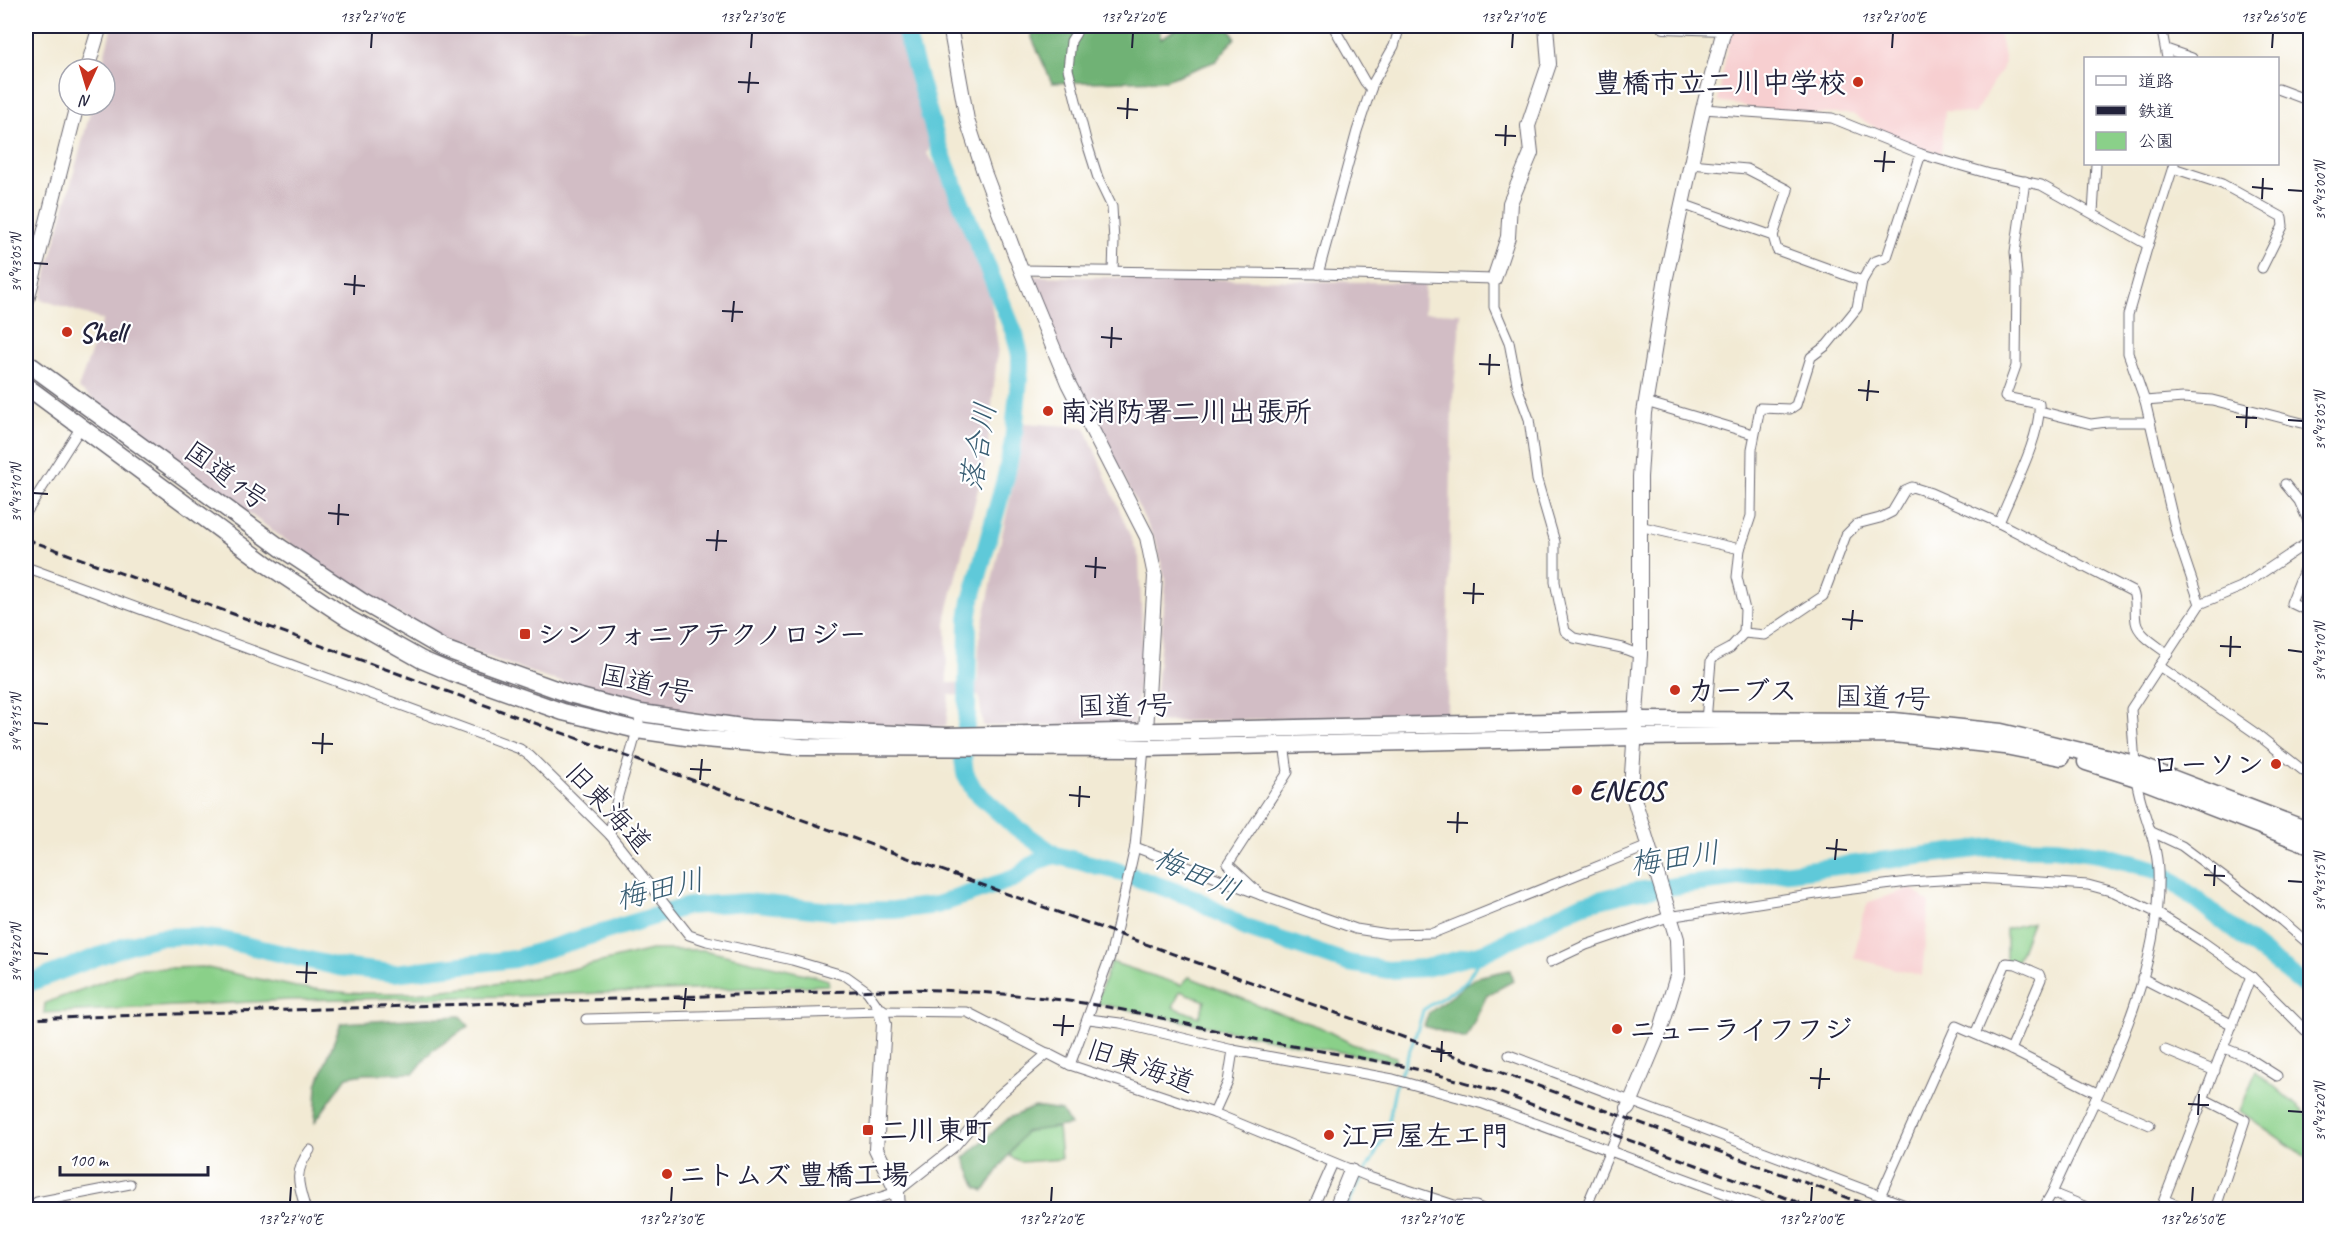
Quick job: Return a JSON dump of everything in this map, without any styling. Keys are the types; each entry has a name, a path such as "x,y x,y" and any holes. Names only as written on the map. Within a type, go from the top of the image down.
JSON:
{"highway":[{"name":"国道1号","path":"26,362 281,548 361,601 444,650 569,694 640,713 749,728 947,741"},
{"name":"国道1号","path":"26,386 269,566 349,619 422,660 563,712 637,730 693,738 802,747 947,741 1145,740 1636,729 1894,734 2005,746 2135,771 2310,845"},
{"name":"国道1号","path":"1145,740 1284,744 1636,729 1706,721 1894,722 2001,732 2135,771 2310,831"}],"street":[{"path":"91,57 100,26"},
{"path":"950,26 967,120 984,172 1021,270 1068,383 1147,537 1155,576 1145,740 1135,848 1111,954 1089,1019 1070,1065"},
{"path":"1078,26 1071,41 1068,69 1098,178 1112,207 1113,271"},
{"path":"1333,26 1371,89"},
{"path":"1318,274 1329,240 1337,201 1371,89 1394,46 1400,26"},
{"path":"1546,26 1549,64 1528,126 1531,153 1510,203 1508,237 1494,279 1494,307 1509,342 1518,389 1528,419 1537,480 1555,542 1555,582 1565,631 1574,638 1622,648 1640,655"},
{"path":"1585,1209 1661,1029 1678,973 1677,939 1667,913 1631,789 1640,655 1640,477 1646,402 1666,277 1703,109 1725,27 1664,26"},
{"path":"2161,26 2166,54 2186,57"},
{"path":"2279,90 2310,101"},
{"path":"1703,109 1832,118 1921,154 1990,174 2041,185 2148,244"},
{"path":"26,304 74,117"},
{"path":"1706,721 1712,661 1715,656 1730,648 1744,633 1745,610 1737,577 1740,549 1751,516 1754,434 1760,408 1790,409 1796,405 1810,357 1827,345 1857,308 1862,281 1873,262 1887,257 1921,154"},
{"path":"1691,164 1748,170 1788,190 1773,236 1777,250 1862,281"},
{"path":"2093,213 2096,165"},
{"path":"2200,604 2177,536 2145,401 2128,353 2128,315 2148,244 2174,166 2222,184 2282,217 2283,226 2262,268"},
{"path":"1999,523 2033,441 2040,411 2039,404 2005,397 2016,366 2017,274 2014,252 2025,181"},
{"path":"1682,204 1773,236"},
{"path":"1021,270 1494,279"},
{"path":"2145,401 2183,398 2212,400 2310,425"},
{"path":"1646,402 1754,434"},
{"path":"2040,411 2091,424 2150,422"},
{"path":"26,513 81,427"},
{"path":"2285,484 2299,501 2310,525"},
{"path":"1744,633 1764,635 1823,596 1846,535 1857,524 1893,512 1905,490 1912,487 1999,523 2133,592 2136,603 2136,624 2142,633 2168,654"},
{"path":"1640,526 1740,549"},
{"path":"2042,1209 2052,1193 2121,1043 2142,978 2157,909 2158,869 2152,834 2140,800 2135,771 2131,709 2200,604 2241,587 2310,541"},
{"path":"2286,558 2308,566 2291,603 2310,612"},
{"name":"旧東海道","path":"26,567 520,749 530,756 609,835 689,935 792,960 846,976 867,991 881,1011 967,1012 1070,1065 1214,1113 1369,1177 1454,1205 1476,1206 1485,1209"},
{"path":"2159,666 2258,735 2310,776"},
{"path":"609,835 613,808 640,713"},
{"path":"1261,895 1228,864 1288,772 1284,744"},
{"path":"2152,834 2182,846 2282,921 2310,945"},
{"path":"1135,848 1356,929 1389,934 1434,933 1650,851"},
{"path":"1550,962 1667,913 1908,882 1975,878 2088,885 2114,892 2157,909 2251,976 2310,1035"},
{"path":"1975,1034 2006,963 2016,964 2039,974 2041,980 2011,1050"},
{"path":"2160,1209 2216,1071 2251,976"},
{"path":"2142,978 2233,1025"},
{"path":"586,1019 881,1011 884,1024 876,1149 897,1192 898,1209"},
{"path":"1089,1019 1120,1023 1233,1050 1405,1082 1483,1104 1770,1209"},
{"path":"1881,1194 1956,1026 2011,1050 2150,1125"},
{"path":"2224,1048 2247,1057 2277,1076"},
{"path":"1214,1113 1228,1082 1233,1050"},
{"path":"2165,1050 2216,1071"},
{"path":"840,1209 897,1192 954,1148 997,1097 1047,1053"},
{"path":"1509,1055 1629,1104 1918,1209"},
{"path":"2204,1099 2245,1120 2216,1209"},
{"path":"306,1209 298,1183 300,1163 310,1150"},
{"path":"1312,1209 1333,1162"},
{"path":"1335,1209 1355,1172"},
{"path":"36,1209 37,1202 130,1184"},
{"path":"2052,1193 2094,1209"},
{"path":"2165,1200 2190,1209"},
{"path":"2307,1209 2310,1203"}],"shaded area":[{"path":"112,26 905,26 931,142 927,154 945,176 990,295 998,346 987,454 946,616 947,683 978,683 979,640 1021,449 1024,423 1085,427 1139,557 1143,653 1134,725 983,726 979,696 949,695 946,727 783,724 713,717 655,706 546,678 445,641 337,578 78,388 103,320 40,299 89,117 117,117 117,57 104,57"},
{"name":"豊橋市立二川中学校","path":"1731,26 1998,26 2005,63 1974,114 1945,111 1941,153 1908,147 1852,114 1778,113 1718,101"},
{"path":"1028,276 1425,283 1424,313 1461,313 1452,407 1447,715 1153,722 1166,583 1156,542 1044,319"},
{"path":"1911,888 1929,903 1922,976 1854,958 1863,914 1869,902"}],"green space":[{"path":"1033,26 1160,26 1160,39 1181,26 1228,26 1235,38 1216,61 1166,80 1052,83 1032,38"},
{"path":"2032,922 2016,964 2006,963 2006,929"},
{"path":"651,950 704,950 818,977 828,980 829,985 519,996 289,1000 44,1013 45,1003 137,969 203,967 296,987 350,993 413,993 476,987 543,976"},
{"path":"1111,962 1181,985 1189,977 1273,1011 1320,1027 1352,1044 1396,1057 1396,1062 1284,1042 1096,1003","holes":["1180,991 1205,1001 1199,1017 1173,1007"]},
{"path":"1510,970 1513,981 1487,995 1466,1039 1424,1026 1429,1013 1476,977"},
{"path":"460,1016 469,1026 432,1051 414,1073 365,1074 347,1077 315,1122 317,1085 341,1023"},
{"path":"2256,1071 2310,1117 2310,1160 2240,1111"},
{"path":"1035,1107 1062,1111 1070,1125 1025,1132 984,1191 977,1188 964,1158 1009,1118"},
{"path":"1058,1128 1061,1159 1022,1162 1011,1157 1007,1141 1015,1130"}],"waterway":[{"name":"落合川","path":"904,26 938,145 1015,335 1020,355 1013,442 968,620 967,715 963,758 965,773 974,790 1013,825 1055,855"},
{"name":"梅田川","path":"26,984 128,945 158,937 187,936 223,940 339,967 394,973 514,959 688,906 747,902 831,911 894,910 937,905 1015,878 1038,861 1055,855 1114,870 1194,898 1246,928 1348,963 1388,970 1425,968 1483,953 1583,904 1635,891 1992,847 2055,848 2099,854 2160,871 2310,990"},
{"path":"1346,1210 1386,1132 1396,1085 1423,1010 1466,982 1483,953"}],"railway":[{"path":"26,539 1881,1210"},
{"path":"26,1019 912,989 1035,997 1120,1009 1250,1038 1380,1061 1435,1074 1495,1091 1819,1210"}],"place":[{"name":"豊橋市立二川中学校","path":"1858,82"},
{"name":"Shell","path":"67,332"},
{"name":"南消防署二川出張所","path":"1048,411"},
{"name":"シンフォニアテクノロジー","path":"525,634"},
{"name":"カーブス","path":"1675,690"},
{"name":"ローソン","path":"2276,764"},
{"name":"ENEOS","path":"1577,790"},
{"name":"ニューライフフジ","path":"1617,1029"},
{"name":"二川東町","path":"868,1130"},
{"name":"江戸屋左エ門","path":"1329,1135"},
{"name":"ニトムズ 豊橋工場","path":"667,1174"}]}
